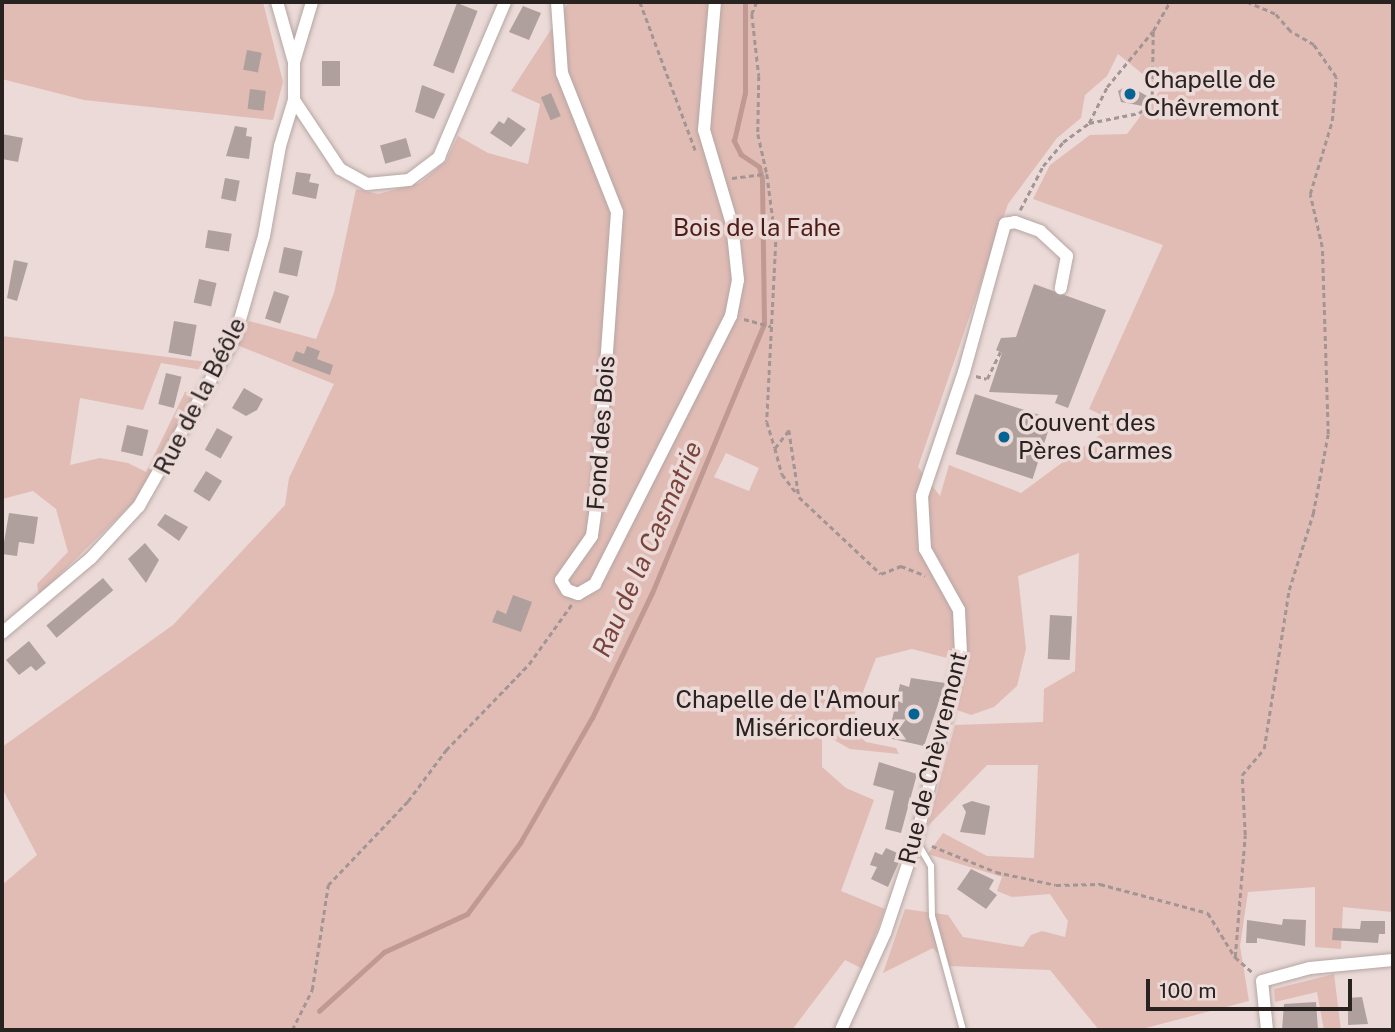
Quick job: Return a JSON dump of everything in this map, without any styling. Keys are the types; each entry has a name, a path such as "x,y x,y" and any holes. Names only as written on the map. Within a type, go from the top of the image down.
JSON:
{"street":[{"path":"276,2 294,62"},
{"path":"312,2 294,62 294,100 328,156 348,174 376,185 409,180 439,157 505,2"},
{"name":"Fond des Bois","path":"556,2 562,73 617,212 592,536 561,580 567,590 579,594 595,584 731,316 738,280 732,224 704,130 715,2"},
{"name":"Rue de la Béôle","path":"2,633 91,558 153,487 235,337 264,236 280,146 294,100"},
{"path":"1015,222 1040,231 1067,256 1061,288"},
{"name":"Rue de Chèvremont","path":"841,1030 884,933 916,840 961,654 959,610 925,549 922,496 964,372 1005,224 1015,222"},
{"path":"1267,1030 1262,981 1310,968 1393,960"}],"lane":[{"path":"916,840 931,866 932,916 964,1030"}],"path":[{"path":"640,2 699,162"},
{"path":"757,2 752,14 759,76 758,134 776,242 767,422 782,474 799,497 881,575 901,566 941,581"},
{"path":"1015,222 1043,166 1089,123 1107,87 1153,31 1170,2"},
{"path":"1235,957 1245,835 1242,775 1264,749 1289,590 1313,514 1328,434 1322,247 1310,194 1332,121 1336,76 1314,45 1290,31 1275,14 1247,2"},
{"path":"1089,123 1139,113 1147,107 1152,96 1153,31"},
{"path":"720,179 765,174"},
{"path":"731,316 771,326"},
{"path":"988,379 1000,352"},
{"path":"775,448 789,430 799,497"},
{"path":"292,1030 312,990 328,885 408,801 461,733 529,664 579,594"},
{"path":"916,840 996,872 1056,885 1100,884 1208,914 1235,957 1262,981"}],"green space":[{"path":"2,2 263,2 283,82 273,120 84,100 2,79"},
{"name":"Bois de la Fahe","path":"569,2 1393,2 1392,912 1343,907 1341,949 1315,947 1315,887 1248,892 1240,946 1249,1001 1138,1030 1099,1030 1050,970 949,966 933,948 883,973 905,909 948,915 963,937 1023,947 1031,935 1042,931 1065,937 1068,921 1050,894 1012,897 997,891 1002,877 928,854 943,833 987,856 1034,858 1038,765 987,765 928,826 955,725 1043,722 1044,689 1075,671 1079,553 1018,576 1026,649 1017,686 994,707 971,715 946,706 955,660 912,649 876,658 855,713 854,730 866,742 896,748 899,754 850,749 822,733 822,767 846,788 874,800 841,891 885,909 863,969 845,960 792,1030 2,1030 2,885 37,855 2,788 2,747 173,625 285,505 289,478 334,384 237,345 249,321 316,339 334,293 356,189 378,194 420,183 446,161 458,136 488,153 528,164 540,104 511,91","holes":["1118,54 1161,89 1127,134 1090,135 1050,165 1033,199 1163,245 1089,409 1112,420 1101,434 1021,493 949,465 940,496 918,467 1008,204 1057,138 1081,118 1085,95 1107,76","726,453 759,468 749,491 714,477"]},
{"path":"2,336 207,362 202,370 161,363 143,410 80,398 70,465 100,458 128,463 146,472 185,392 196,391 142,494 39,595 37,584 68,552 56,509 33,491 2,499"},
{"path":"1334,974 1341,1030 1324,1030 1317,992 1275,1002 1274,989"}],"building":[{"path":"457,3 478,11 454,73 433,66"},
{"path":"523,6 541,13 529,40 509,32"},
{"path":"247,50 262,53 258,72 243,70"},
{"path":"322,61 340,61 340,86 322,86"},
{"path":"422,85 445,94 434,119 415,112"},
{"name":"Chapelle de Chêvremont","path":"1128,85 1147,96 1143,106 1121,102 1118,91"},
{"path":"250,89 266,91 263,111 248,109"},
{"path":"551,93 561,116 551,120 541,97"},
{"path":"508,117 526,129 511,147 490,133 499,121 504,124"},
{"path":"235,126 247,128 246,136 252,137 249,159 226,156"},
{"path":"2,134 23,138 18,162 2,159"},
{"path":"406,138 411,156 385,164 380,145"},
{"path":"296,172 311,174 309,182 319,184 316,199 292,194"},
{"path":"225,178 240,181 236,201 221,199"},
{"path":"208,230 232,234 229,252 205,248"},
{"path":"284,247 303,251 297,276 279,272"},
{"path":"14,260 28,263 17,301 7,298"},
{"path":"199,279 217,283 211,306 194,302"},
{"path":"1034,284 1106,310 1068,408 1055,403 1058,395 989,392 1002,353 996,350 1001,338 1016,337"},
{"path":"274,291 289,296 280,324 265,319"},
{"path":"174,321 197,325 191,357 168,353"},
{"path":"307,346 320,351 317,359 333,365 330,375 292,361 296,351 304,354"},
{"path":"166,373 182,377 174,408 158,404"},
{"path":"244,388 263,399 257,410 246,416 232,408"},
{"name":"Couvent des Pères Carmes","path":"975,394 1052,419 1033,479 956,454"},
{"path":"127,425 148,430 142,456 121,451"},
{"path":"217,428 233,437 221,459 205,450"},
{"path":"206,471 222,481 209,501 193,491"},
{"path":"9,513 38,517 34,544 19,542 17,556 2,554"},
{"path":"165,514 188,527 179,541 157,525"},
{"path":"145,543 159,560 146,583 128,559"},
{"path":"103,578 113,590 57,638 46,626"},
{"path":"513,595 532,602 521,632 492,622 497,610 506,614"},
{"path":"1050,615 1072,616 1070,660 1048,659"},
{"path":"29,641 46,663 36,671 31,666 19,675 6,660"},
{"name":"Chapelle de l'Amour Miséricordieux","path":"911,678 945,683 924,746 888,738 900,684 909,687"},
{"path":"879,762 917,774 901,833 885,829 894,791 873,785"},
{"path":"972,801 990,806 985,835 960,832 966,812 962,805"},
{"path":"886,848 902,855 888,887 871,879 877,867 870,865 875,852 882,855"},
{"path":"971,869 994,880 989,889 997,895 986,909 957,889"},
{"path":"1283,919 1306,920 1305,946 1257,938 1257,943 1246,943 1247,920 1282,925"},
{"path":"1361,921 1385,921 1385,934 1379,934 1378,943 1332,940 1333,928 1360,929"},
{"path":"1362,997 1368,1024 1348,1025 1348,998"},
{"path":"1316,1002 1318,1030 1282,1030 1284,1004"}],"waterway":[{"name":"Rau de la Casmatrie","path":"319,1011 384,952 467,914 520,843 592,718 652,593 764,324 762,179 759,167 741,155 734,141 745,93 745,2"}],"place":[{"name":"Chapelle de Chêvremont","path":"1130,94"},
{"name":"Couvent des Pères Carmes","path":"1004,437"},
{"name":"Chapelle de l'Amour Miséricordieux","path":"914,714"}]}
